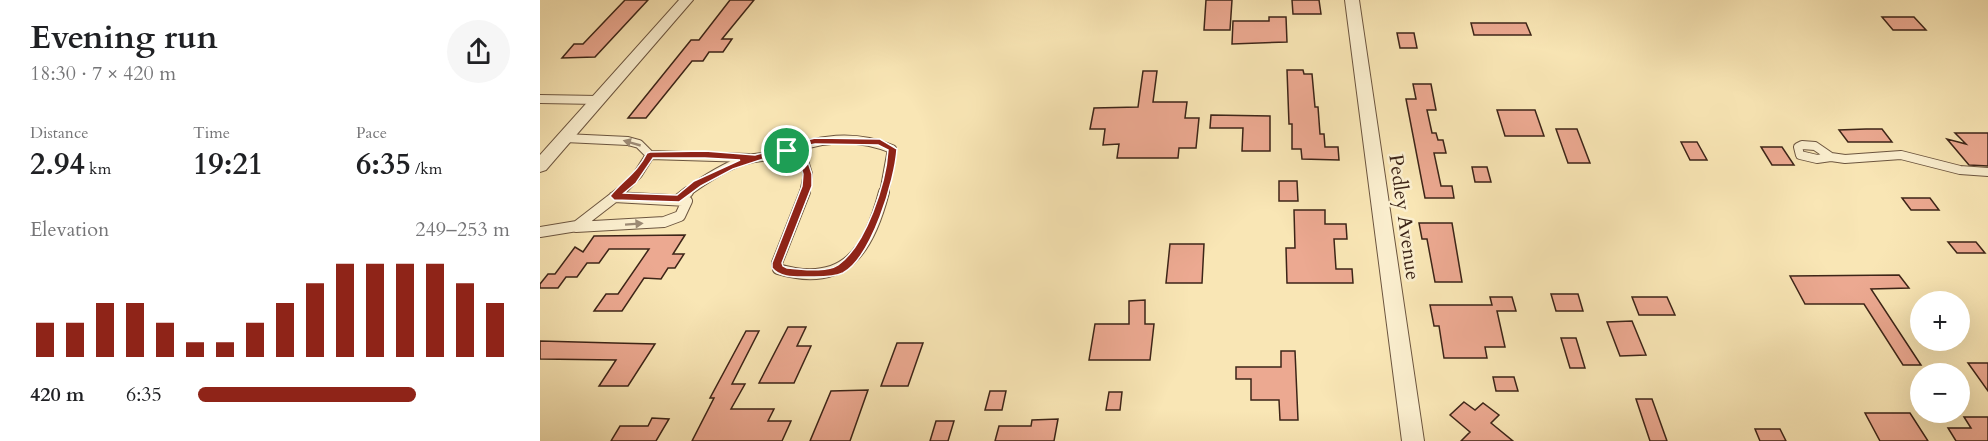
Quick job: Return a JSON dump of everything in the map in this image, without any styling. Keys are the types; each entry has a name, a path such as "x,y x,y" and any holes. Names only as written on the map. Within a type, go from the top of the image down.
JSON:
{"street":[{"path":"540,166 686,0"},
{"name":"Pedley Avenue","path":"1352,0 1413,441"}],"lane":[{"path":"540,99 598,100"},
{"path":"565,138 628,141 639,144 650,155 705,154 755,159"},
{"path":"679,199 698,183 730,167 766,155 804,162 808,174 807,186 777,263 778,268 786,272 819,273 840,270 854,255 873,224 891,170 892,149 880,142 815,141 798,145 781,156"},
{"path":"576,227 633,180 647,164 650,155"},
{"path":"1831,157 1845,159 1901,156 1960,170 1988,172"},
{"path":"540,232 576,227 664,222 678,218 686,210 687,201 679,199 614,196"}],"building":[{"path":"625,0 648,0 595,57 562,58 574,44 583,44"},
{"path":"730,0 754,0 722,39 732,39 723,52 709,52 703,61 692,61 646,118 628,118 691,40 699,40"},
{"path":"1206,0 1232,0 1230,30 1204,30"},
{"path":"1292,0 1319,0 1321,14 1293,14"},
{"path":"1269,17 1286,17 1287,42 1232,44 1233,21 1269,21"},
{"path":"1882,17 1914,17 1926,30 1893,30"},
{"path":"1471,23 1526,23 1531,35 1474,35"},
{"path":"1397,33 1414,33 1417,48 1400,48"},
{"path":"1287,70 1303,70 1304,74 1312,74 1320,134 1324,134 1325,147 1338,147 1339,160 1302,159 1301,149 1292,149"},
{"path":"1143,71 1157,71 1153,102 1187,102 1185,118 1199,118 1196,148 1179,148 1178,158 1117,158 1119,144 1103,145 1105,129 1090,129 1094,108 1138,107"},
{"path":"1413,84 1431,84 1436,110 1427,110 1432,133 1436,133 1438,140 1443,140 1446,153 1434,153 1441,186 1452,186 1454,198 1425,198 1406,99 1416,99"},
{"path":"1497,110 1535,110 1544,136 1505,136"},
{"path":"1211,115 1270,116 1270,151 1242,151 1243,128 1210,128"},
{"path":"1556,129 1577,129 1590,163 1568,163"},
{"path":"1882,129 1892,142 1848,142 1839,130"},
{"path":"1955,133 1988,133 1988,166 1969,165 1947,139 1966,144"},
{"path":"1681,142 1697,142 1707,160 1690,160"},
{"path":"1761,147 1782,147 1794,165 1772,165"},
{"path":"1472,167 1487,167 1491,182 1475,182"},
{"path":"1279,181 1297,181 1298,201 1279,201"},
{"path":"1902,198 1930,198 1939,210 1911,210"},
{"path":"1294,210 1325,210 1325,224 1346,224 1347,239 1334,239 1336,269 1352,269 1353,283 1287,283 1286,248 1295,248"},
{"path":"1419,223 1452,223 1462,282 1435,282 1427,239 1422,239"},
{"path":"685,235 673,254 684,254 675,268 668,268 661,279 644,278 622,311 594,311 606,294 618,294 649,249 609,249 599,263 587,263 577,277 566,277 558,288 540,288 540,284 548,274 555,274 575,247 583,252 594,236"},
{"path":"1948,242 1976,242 1985,253 1957,253"},
{"path":"1170,244 1204,244 1202,283 1166,283"},
{"path":"1899,275 1909,288 1871,289 1920,363 1903,365 1864,304 1805,304 1790,276"},
{"path":"1551,294 1578,294 1583,311 1556,311"},
{"path":"1490,297 1512,297 1516,311 1497,311 1505,347 1485,347 1487,358 1444,358 1439,326 1434,326 1430,305 1492,305"},
{"path":"1632,297 1667,297 1675,315 1639,315"},
{"path":"1145,300 1145,324 1154,324 1150,360 1089,360 1095,324 1129,324 1129,301"},
{"path":"1632,321 1646,355 1620,356 1607,322"},
{"path":"788,327 806,327 797,346 811,346 794,383 759,383"},
{"path":"746,331 759,331 732,384 745,384 731,409 774,409 768,421 791,421 782,441 692,441 714,398 710,398"},
{"path":"1561,338 1576,338 1585,368 1570,368"},
{"path":"540,341 655,344 628,386 599,386 616,360 540,359"},
{"path":"897,343 923,343 908,386 881,386"},
{"path":"1281,351 1295,351 1298,420 1280,420 1279,400 1251,400 1251,379 1236,379 1236,367 1281,367"},
{"path":"1970,363 1988,363 1988,391 1970,366"},
{"path":"1493,377 1514,377 1518,391 1496,391"},
{"path":"868,390 850,441 810,441 831,391"},
{"path":"990,391 1006,391 1002,410 985,410"},
{"path":"1109,392 1122,392 1120,410 1106,410"},
{"path":"1636,399 1652,399 1667,441 1650,441"},
{"path":"1464,402 1475,410 1483,403 1499,415 1491,423 1513,441 1461,441 1470,432 1450,415"},
{"path":"1865,413 1910,413 1910,423 1916,423 1928,441 1880,441"},
{"path":"1970,417 1988,417 1988,441 1956,441 1948,428 1971,428 1968,423 1970,423"},
{"path":"652,418 669,419 656,441 611,441 620,426 648,426"},
{"path":"1058,419 1054,441 995,441 999,426 1031,426 1032,420"},
{"path":"936,421 954,421 948,441 930,441"},
{"path":"1755,429 1780,429 1786,441 1760,441"}],"route":[{"path":"787,151 781,156 766,155 755,159 730,167 698,183 679,199 614,196 633,180 647,164 650,155 705,154 755,159 766,155 781,156 787,156 804,162 808,174 807,186 788,240 777,263 778,268 786,272 819,273 840,270 854,255 873,224 891,170 892,149 880,142 815,141 798,145 787,151"}]}
